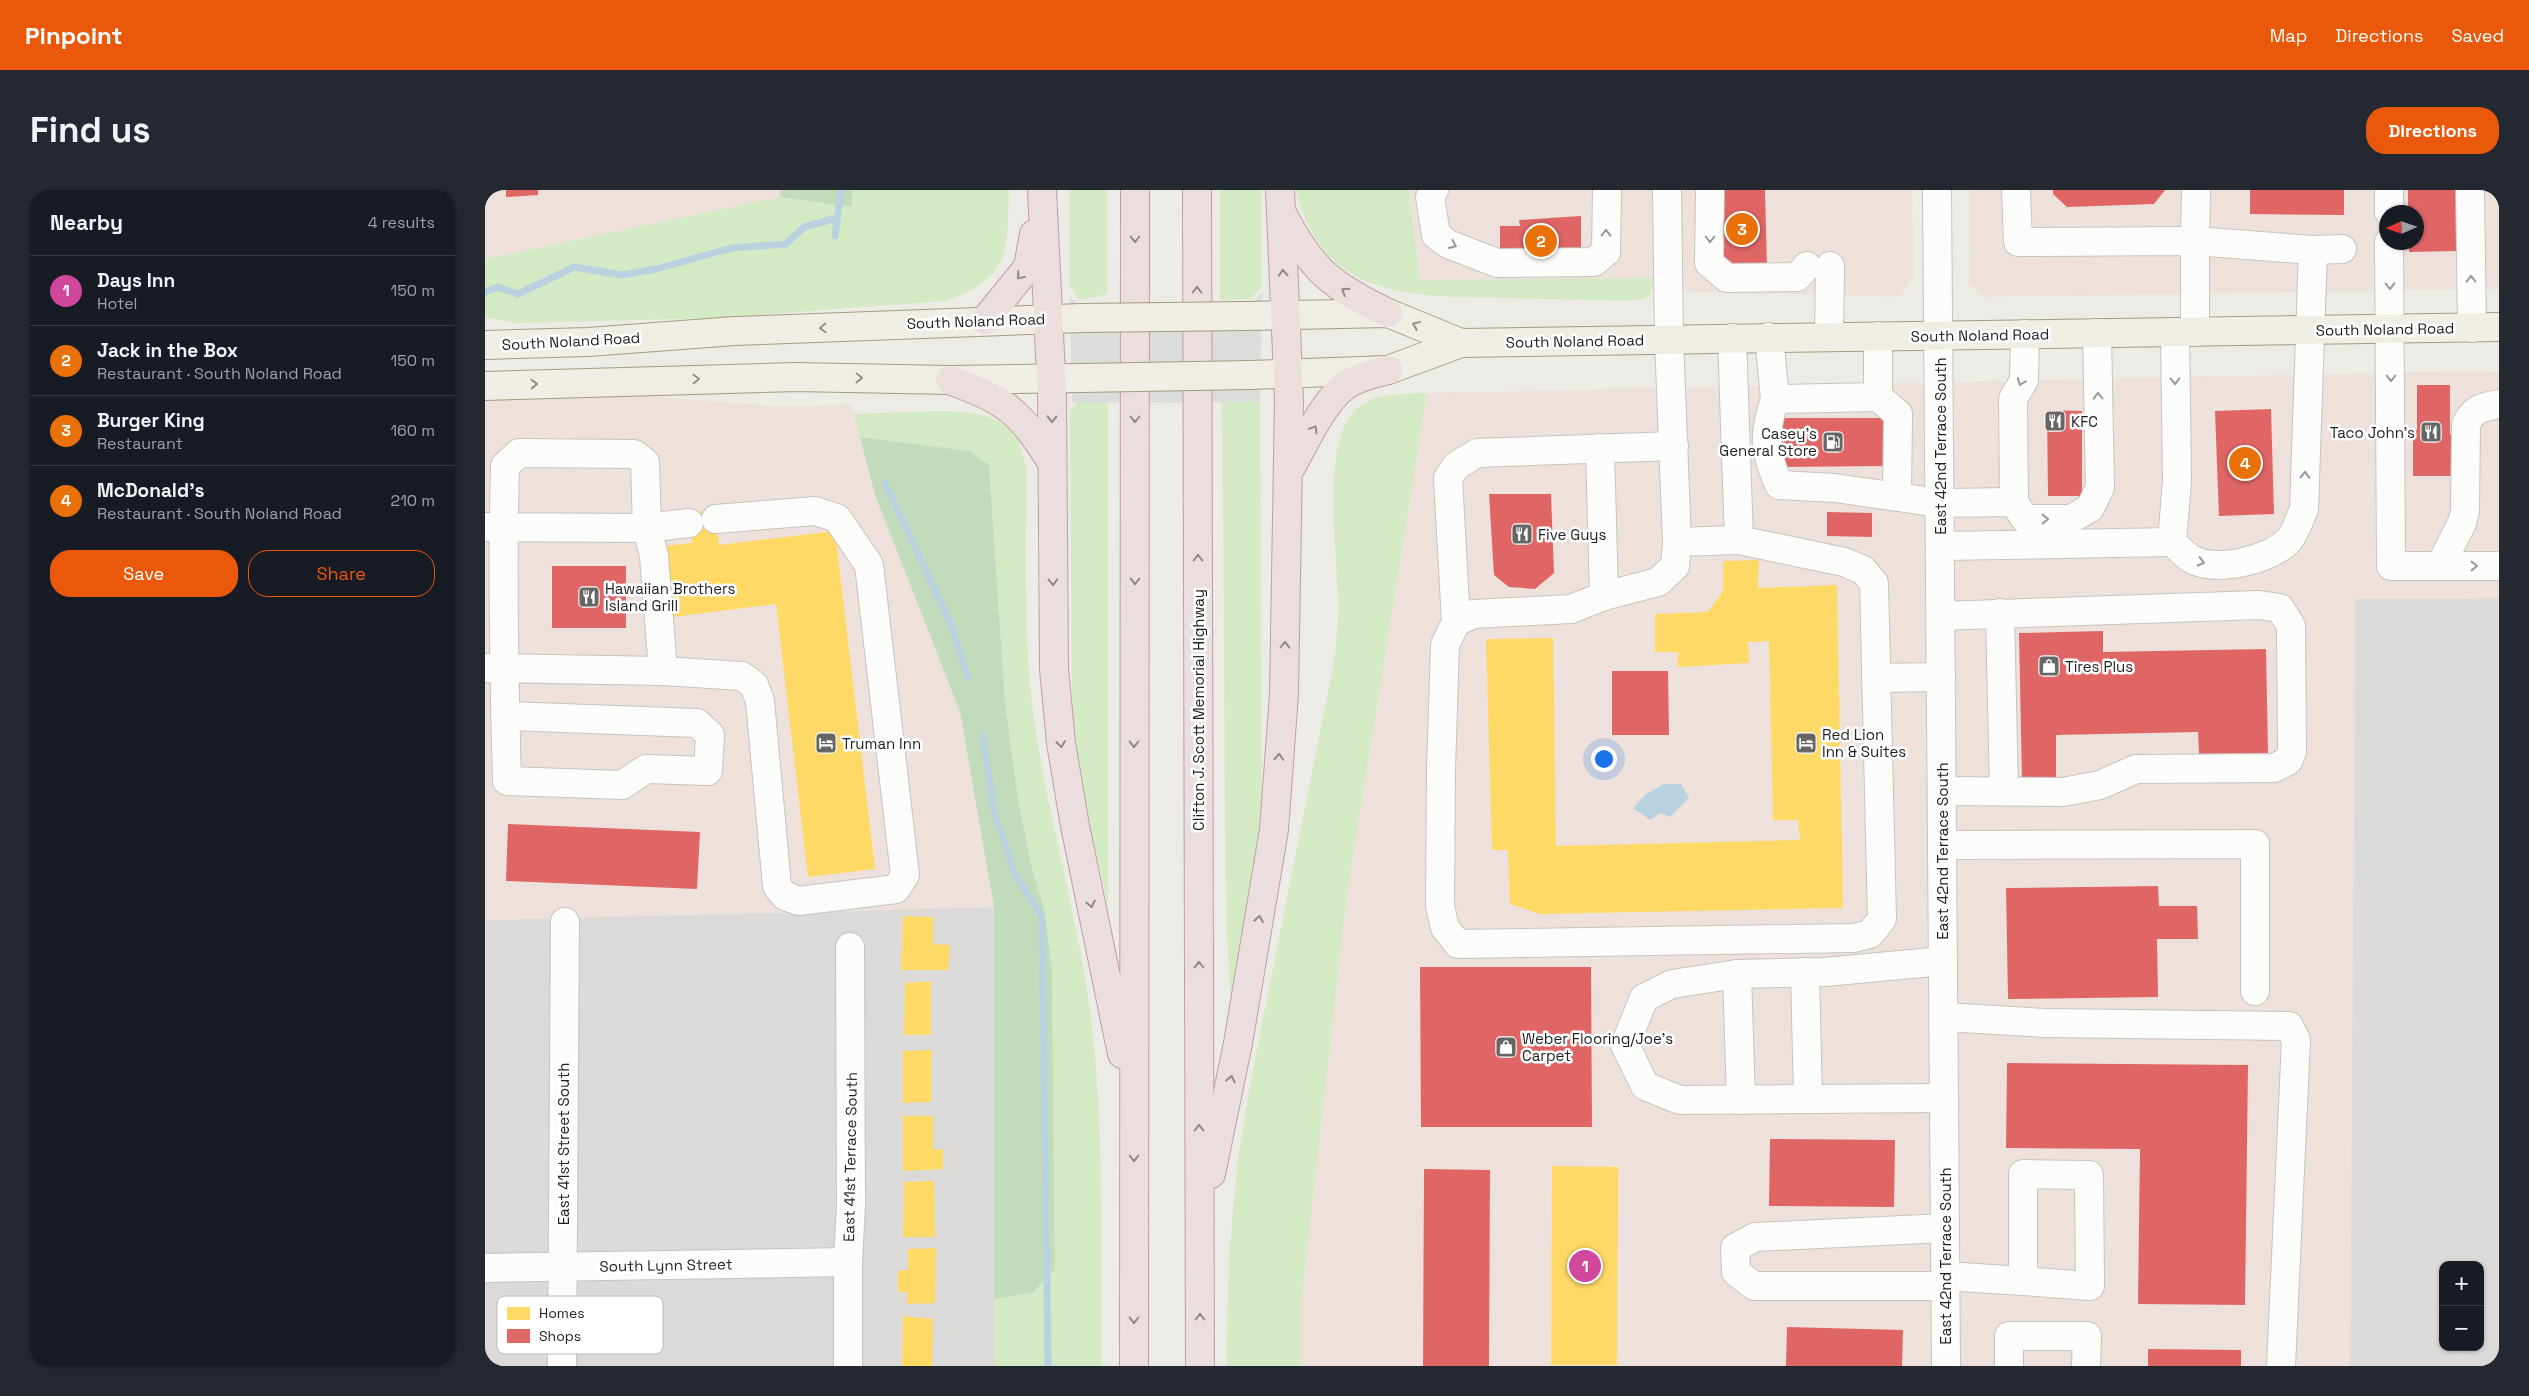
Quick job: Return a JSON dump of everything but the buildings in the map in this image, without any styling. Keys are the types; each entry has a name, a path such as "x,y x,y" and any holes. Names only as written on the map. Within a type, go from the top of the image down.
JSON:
{"highway":[{"path":"1134,1366 1135,190"},
{"name":"Clifton J. Scott Memorial Highway","path":"1197,190 1200,1229"},
{"path":"1042,193 1051,378 1054,669 1061,744 1075,826 1134,1109"},
{"path":"985,320 1028,267 1042,193"},
{"path":"1199,1366 1200,1229 1238,1042 1274,830 1284,694 1289,471 1289,374 1280,199"},
{"path":"1280,199 1298,245 1329,281 1352,296 1388,313"},
{"path":"1289,471 1329,404 1345,386 1362,377 1388,370"},
{"path":"950,380 995,399 1011,411 1021,420 1051,461"}],"main road":[{"name":"South Noland Road","path":"485,345 588,342 735,331 985,320 1388,313 1461,343"},
{"name":"South Noland Road","path":"485,386 795,377 950,380 1249,375 1388,370 1461,343 2499,327"},
{"path":"485,333 516,344"}],"street":[{"path":"1435,190 1430,197 1436,235 1448,244 1497,263 1594,262 1606,252 1607,190"},
{"path":"1455,622 1473,614 1571,609 1604,596 1659,582 1675,566 1677,542 1669,339 1667,190"},
{"path":"1710,190 1709,264 1727,278 1797,277 1818,266 1829,337"},
{"name":"East 42nd Terrace South","path":"1937,190 1946,1366"},
{"path":"2016,190 2018,242 2195,241 2313,250 2342,249"},
{"path":"2172,542 2185,332 2195,241 2196,190"},
{"path":"2389,190 2389,205"},
{"path":"2470,190 2472,328"},
{"path":"1941,546 2172,542 2192,559 2214,565 2237,563 2263,557 2289,540 2304,509 2313,250"},
{"path":"2389,250 2391,566 2499,566"},
{"path":"2025,334 2024,380 2013,399 2014,502 2025,519 2071,519 2089,508 2100,488 2097,333"},
{"path":"1878,336 1878,397"},
{"path":"1769,337 1775,399 1766,425 1769,463 1779,485 1835,488 1940,503 2014,502"},
{"path":"1733,338 1739,540"},
{"path":"1775,399 1878,397 1898,414 1897,497"},
{"path":"2440,566 2463,523 2465,511 2465,424 2471,413 2479,408 2499,404"},
{"path":"1735,424 1766,425"},
{"path":"1673,446 1477,453 1456,466 1448,478 1455,622 1445,645 1441,769 1440,906 1445,928 1458,944 1854,938 1870,934 1882,919 1874,583 1863,570 1845,562 1739,540 1677,542"},
{"path":"1600,448 1604,596"},
{"path":"505,716 697,723 710,735 708,771 646,769 623,785 496,781 505,716 495,668 494,527 505,466 519,453 634,454 645,462 647,528 654,556 663,671"},
{"path":"495,668 663,671 742,676 754,685 760,701 777,886 785,896 799,901 897,889 905,875 869,565 837,518 815,511 716,519"},
{"path":"494,527 647,528 689,523"},
{"path":"1941,616 2259,605 2280,608 2291,626 2292,752 2287,761 2274,768 2136,769 2100,785 2063,792 1942,791"},
{"path":"2000,613 2004,791"},
{"path":"1877,678 1941,677"},
{"path":"1942,845 2255,844 2255,991"},
{"name":"East 41st Street South","path":"562,1296 565,922"},
{"name":"East 41st Terrace South","path":"848,1366 848,1262 851,1204 850,948"},
{"path":"1943,961 1805,972 1737,974 1672,984 1643,998 1625,1045 1645,1086 1680,1100 1944,1098"},
{"path":"1805,972 1808,1099"},
{"path":"1737,974 1741,1100"},
{"path":"1944,1017 2045,1023 2289,1026 2296,1040 2281,1366"},
{"path":"1945,1228 1755,1237 1735,1248 1736,1272 1754,1286 1945,1281 2023,1281 2091,1286 2089,1175 2023,1174 2023,1281"},
{"name":"South Lynn Street","path":"485,1268 848,1262"},
{"path":"2009,1366 2009,1336 2087,1336 2086,1366"}],"shaded area":[{"path":"485,190 781,190 780,197 485,259"},
{"path":"1409,190 1912,190 1914,276 1900,297 1696,292 1653,286 1655,278 1420,280"},
{"path":"1970,190 2499,190 2499,289 1984,297 1969,283"},
{"path":"2469,371 2499,372 2499,598 2355,599 2350,1366 1301,1366 1301,1305 1347,894 1427,393"},
{"path":"593,395 645,396 770,406 852,405 875,495 960,712 994,907 485,920 485,398"},
{"path":"2499,598 2499,1366 2350,1366 2355,599"},
{"path":"994,907 994,1366 485,1366 485,920"}],"green space":[{"path":"781,190 852,190 852,207 780,197"},
{"path":"852,190 1009,190 1007,230 1001,260 994,272 983,283 946,301 716,318 515,323 485,317 485,259 780,197 851,207"},
{"path":"1070,190 1107,190 1107,294 1079,300 1070,286"},
{"path":"1220,190 1262,190 1262,287 1250,299 1220,300"},
{"path":"1296,190 1409,190 1420,280 1656,278 1649,296 1640,300 1434,296 1378,286 1348,272 1327,253 1311,230"},
{"path":"1222,389 1246,394 1260,402 1262,805 1232,1018 1226,920"},
{"path":"1427,393 1347,894 1301,1305 1301,1366 1226,1366 1229,1259 1237,1165 1252,1074 1334,662 1338,609 1334,503 1338,447 1345,424 1357,408 1364,403 1382,396"},
{"path":"1081,398 1108,401 1108,906 1082,792 1072,709 1070,411"},
{"path":"941,411 973,413 994,419 1003,424 1018,440 1026,467 1026,603 1032,705 1051,813 1082,960 1097,1075 1101,1200 1102,1366 994,1366 994,1299 1032,1293 1055,1270 1052,969 1045,912 1031,864 1018,799 1005,702 989,465 969,451 860,437 854,414"},
{"path":"860,437 969,451 989,465 1005,702 1018,799 1031,864 1045,912 1052,969 1055,1270 1032,1293 994,1299 994,907 960,712 875,495"}],"water":[{"path":"1664,784 1681,784 1689,798 1670,817 1661,813 1650,820 1633,808 1646,794"}],"pier":[{"path":"1262,293 1260,402 1072,403 1070,297 1084,309 1250,305"}],"waterway":[{"path":"835,236 841,190"},
{"path":"485,292 498,287 518,294 574,267 622,275 656,269 732,248 786,244 804,227 837,218"},
{"path":"885,483 950,622 968,677"},
{"path":"983,736 994,811 1015,874 1042,917 1048,1366"}],"place":[{"name":"Burger King","path":"1742,229"},
{"name":"Jack in the Box","path":"1541,241"},
{"name":"KFC","path":"2055,421"},
{"name":"Taco John's","path":"2431,432"},
{"name":"Casey's General Store","path":"1833,442"},
{"name":"McDonald's","path":"2245,463"},
{"name":"Five Guys","path":"1522,534"},
{"name":"Hawaiian Brothers Island Grill","path":"589,597"},
{"name":"Tires Plus","path":"2049,666"},
{"name":"Truman Inn","path":"826,743"},
{"name":"Red Lion Inn & Suites","path":"1806,743"},
{"name":"Weber Flooring/Joe's Carpet","path":"1506,1047"},
{"name":"Days Inn","path":"1585,1266"}]}
